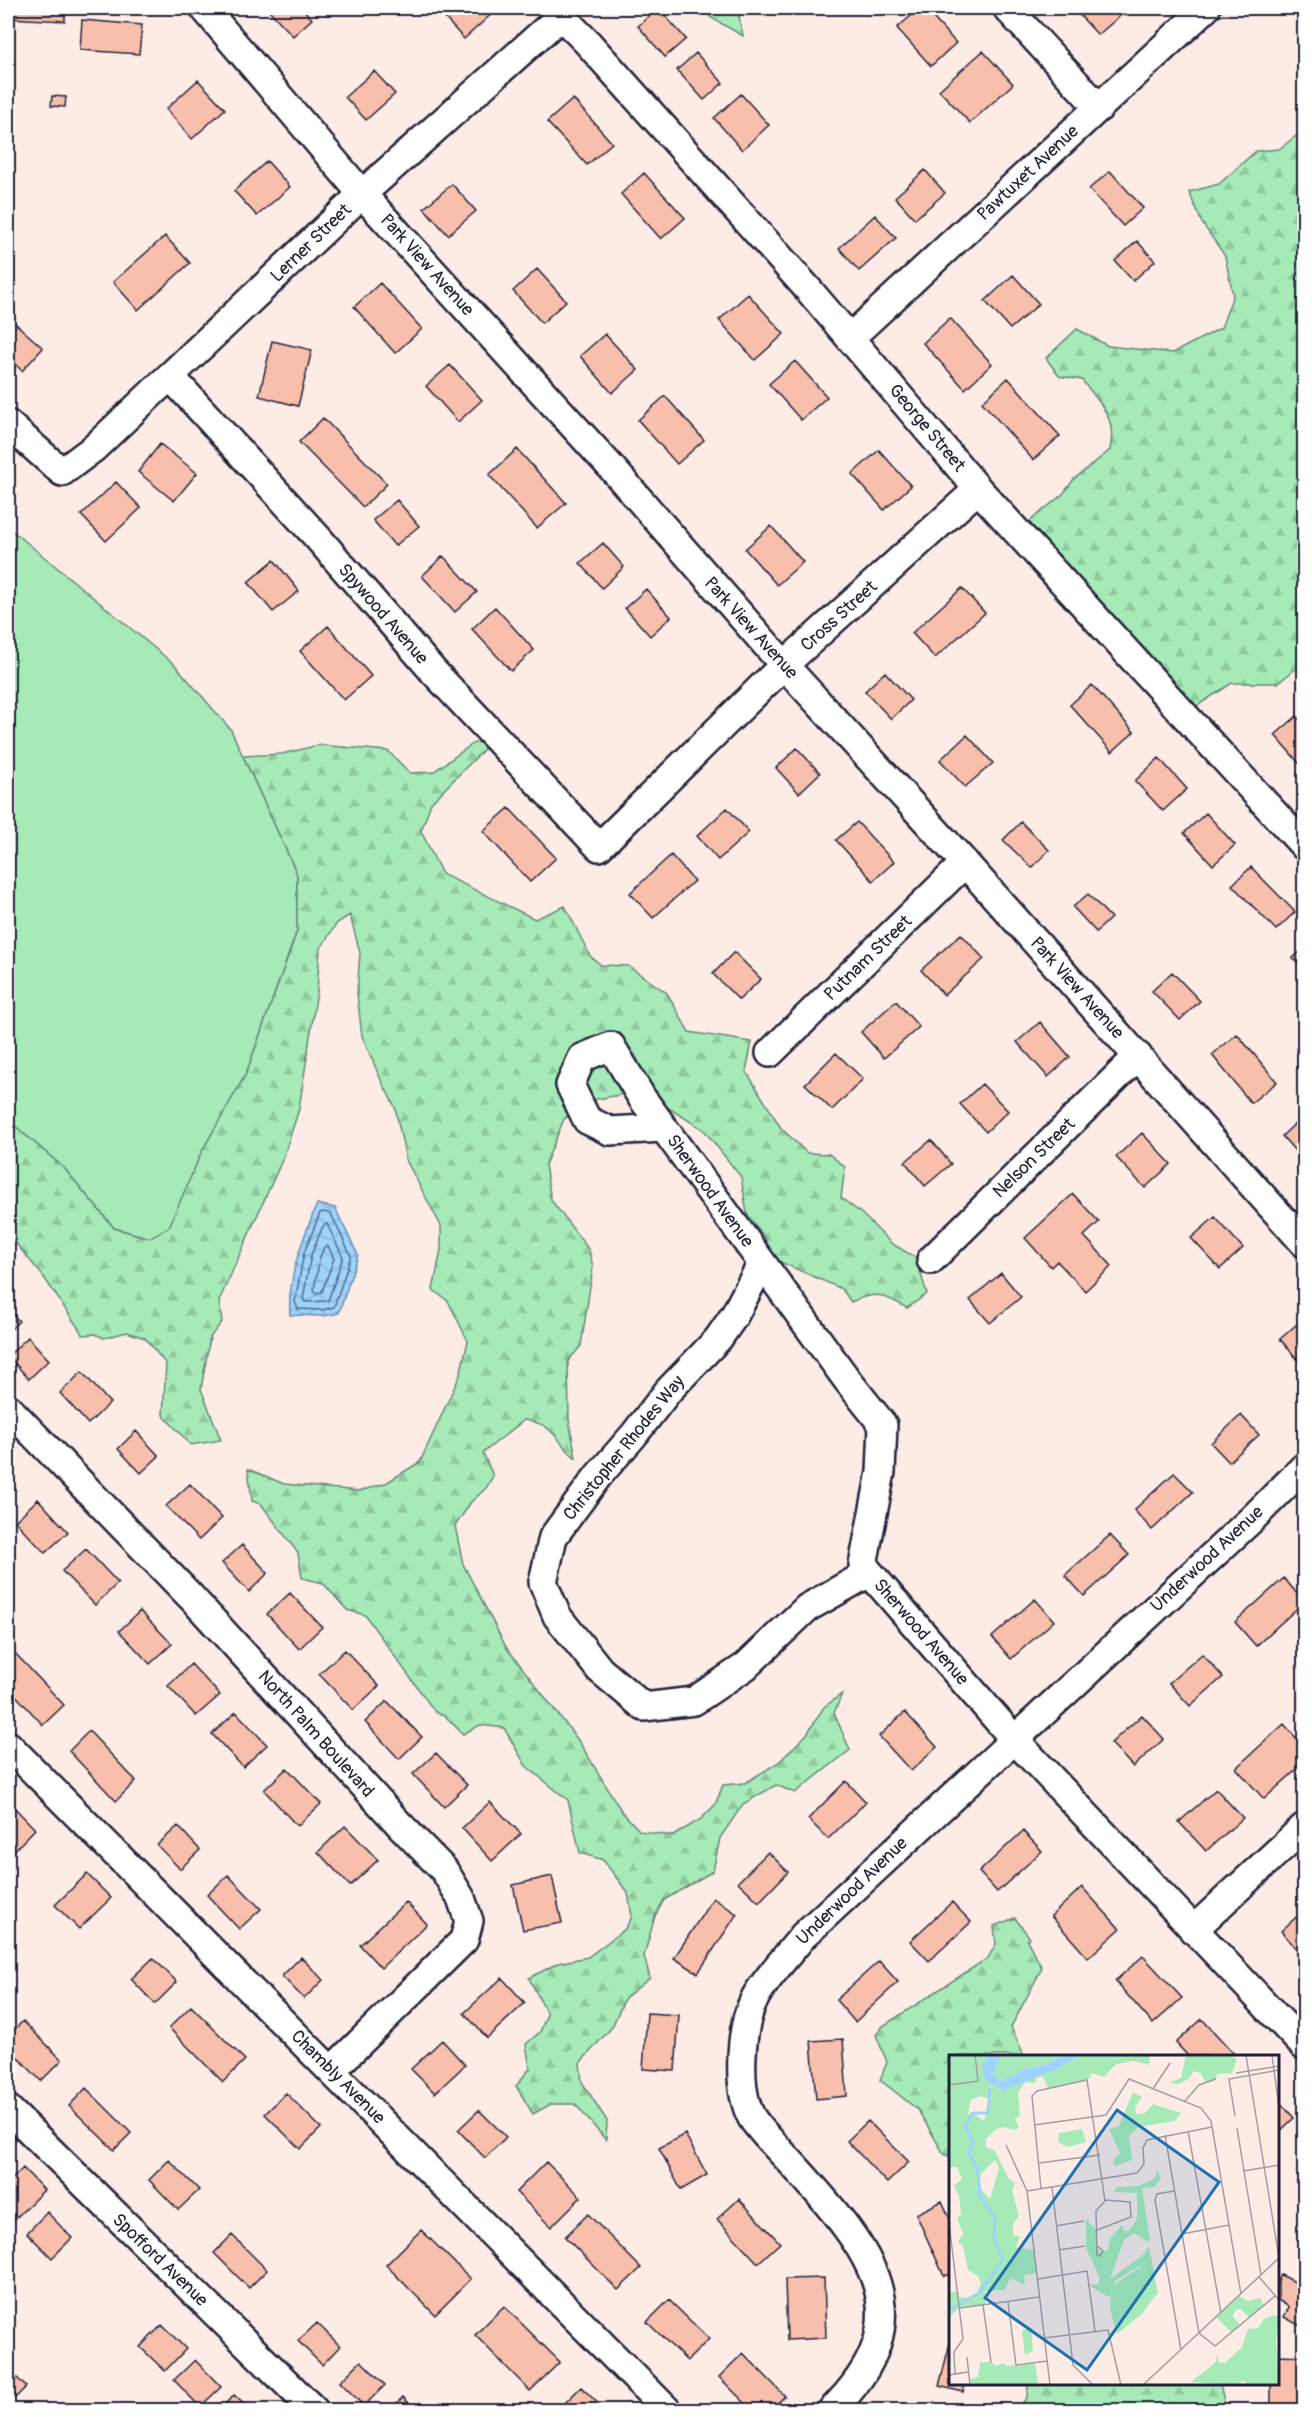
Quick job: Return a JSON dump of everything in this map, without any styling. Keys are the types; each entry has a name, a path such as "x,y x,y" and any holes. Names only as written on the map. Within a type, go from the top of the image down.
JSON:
{"street":[{"name":"Park View Avenue","path":"204,8 363,194 610,466 784,666 965,863 1305,1243"},
{"path":"1007,8 1099,108"},
{"name":"Pawtuxet Avenue","path":"850,338 1206,8"},
{"name":"Lerner Street","path":"8,424 62,472 94,448 557,12"},
{"name":"George Street","path":"557,12 587,42 850,338 978,489 1305,846"},
{"name":"Spywood Avenue","path":"171,377 318,538 433,671 599,847"},
{"name":"Cross Street","path":"599,847 784,666 978,489"},
{"name":"Putnam Street","path":"770,1053 965,863"},
{"name":"Nelson Street","path":"931,1260 1138,1056"},
{"name":"Sherwood Avenue","path":"663,1128 848,1381 883,1425 881,1472 862,1565 1014,1739 1305,2046"},
{"name":"Christopher Rhodes Way","path":"762,1263 734,1316 718,1339 668,1391 598,1476 553,1537 543,1582 557,1616 600,1670 644,1707 694,1701 746,1666 807,1608 869,1573"},
{"name":"North Palm Boulevard","path":"8,1408 192,1598 444,1870 461,1898 469,1921 464,1940 332,2070"},
{"name":"Underwood Avenue","path":"832,2410 852,2391 877,2346 883,2312 877,2281 840,2216 752,2117 741,2082 744,2037 755,1998 803,1936 1305,1467"},
{"name":"Chambly Avenue","path":"8,1745 667,2410"},
{"path":"1193,1930 1305,1827"},
{"name":"Spofford Avenue","path":"8,2109 314,2410"}],"green space":[{"path":"706,8 745,8 739,17 743,36 710,17"},
{"path":"1304,130 1304,662 1278,683 1232,683 1183,715 1019,530 1063,494 1074,479 1110,450 1112,439 1106,412 1082,380 1059,376 1046,358 1077,329 1108,346 1173,353 1221,328 1233,295 1225,256 1202,223 1189,192 1219,184 1256,151 1279,149"},
{"path":"8,527 175,665 231,730 297,874 297,931 246,1074 202,1151 170,1227 150,1238 114,1228 64,1168 8,1120"},
{"path":"494,739 431,803 421,831 442,874 535,919 565,906 590,956 601,965 628,966 667,993 689,1032 752,1042 746,1071 781,1128 807,1153 829,1154 845,1167 841,1198 861,1213 891,1243 916,1258 927,1294 907,1308 886,1297 874,1295 851,1302 842,1289 771,1258 765,1238 747,1214 741,1177 704,1130 659,1102 625,1094 597,1099 564,1119 545,1165 551,1200 589,1250 593,1267 581,1346 568,1361 569,1420 576,1458 549,1429 535,1422 524,1420 483,1453 493,1476 455,1526 463,1564 506,1647 578,1740 622,1812 640,1831 673,1836 701,1819 715,1805 723,1785 745,1783 779,1762 807,1734 824,1707 842,1694 834,1713 850,1750 795,1793 776,1785 743,1804 720,1838 713,1871 664,1900 655,1916 644,1956 650,1978 625,1998 612,2027 580,2063 582,2082 607,2121 606,2140 575,2104 551,2104 533,2114 516,2086 530,2068 526,2044 540,2032 547,2014 529,1978 558,1963 588,1957 625,1929 632,1917 628,1893 603,1860 580,1853 568,1800 526,1766 504,1728 480,1725 463,1734 445,1716 435,1712 365,1615 347,1610 323,1583 302,1578 298,1553 261,1504 252,1501 248,1469 284,1484 360,1491 386,1483 420,1462 460,1375 468,1341 448,1301 433,1290 441,1250 441,1226 406,1160 395,1107 362,1036 357,993 360,953 350,915 337,923 320,949 317,991 299,1109 283,1158 219,1301 222,1322 210,1337 201,1389 221,1440 191,1445 163,1415 166,1364 145,1338 127,1332 104,1338 95,1334 83,1335 43,1276 8,1234 8,1120 64,1168 114,1228 149,1238 169,1227 202,1151 246,1074 297,931 297,874 243,756 282,754 319,745 388,751 410,773 433,772 474,743"},
{"path":"1015,1918 1030,1938 1027,1940 1042,1968 1011,2027 1024,2055 949,2055 949,2156 944,2154 918,2110 880,2080 887,2062 876,2035 883,2026 988,1958 996,1944 994,1926"},
{"path":"1028,2385 1220,2385 1226,2410 1017,2410 1027,2397"}],"water":[{"path":"317,1204 335,1208 358,1255 339,1313 323,1316 290,1315 294,1272"}],"building":[{"path":"8,8 65,8 65,21 8,18"},
{"path":"267,8 302,8 312,19 293,36"},
{"path":"452,8 494,8 496,10 464,39 443,16"},
{"path":"658,8 686,39 665,57 638,26"},
{"path":"920,8 924,8 956,43 931,66 897,28"},
{"path":"1073,8 1114,8 1121,15 1098,35"},
{"path":"82,20 142,25 139,54 80,50"},
{"path":"983,51 1013,84 970,123 939,90"},
{"path":"696,53 723,83 704,100 677,70"},
{"path":"374,71 395,94 366,120 345,97"},
{"path":"198,80 225,109 192,139 166,109"},
{"path":"741,94 769,125 742,150 714,118"},
{"path":"52,96 66,97 65,107 51,106"},
{"path":"573,99 612,143 587,165 547,122"},
{"path":"267,161 290,187 257,216 234,191"},
{"path":"925,170 945,193 915,219 895,197"},
{"path":"1110,171 1143,208 1123,226 1089,189"},
{"path":"644,173 685,218 661,239 621,194"},
{"path":"452,184 476,211 448,235 424,208"},
{"path":"875,215 896,238 859,271 839,248"},
{"path":"165,236 190,263 138,310 113,282"},
{"path":"1137,241 1155,261 1133,281 1115,261"},
{"path":"537,269 566,301 542,323 513,291"},
{"path":"1013,275 1039,304 1010,329 985,301"},
{"path":"380,283 422,329 395,353 354,307"},
{"path":"748,294 784,334 755,360 719,320"},
{"path":"8,317 43,348 22,371 8,357"},
{"path":"950,318 992,364 965,389 923,343"},
{"path":"605,334 638,370 612,393 580,356"},
{"path":"272,341 312,350 298,406 259,396"},
{"path":"795,361 827,397 801,420 769,384"},
{"path":"450,365 482,400 458,422 426,386"},
{"path":"1008,378 1060,436 1033,460 982,402"},
{"path":"665,396 704,440 677,464 638,420"},
{"path":"323,418 387,484 363,507 299,442"},
{"path":"160,444 197,473 174,501 138,472"},
{"path":"517,449 566,503 537,528 489,475"},
{"path":"879,450 911,486 884,510 852,474"},
{"path":"116,482 141,508 106,541 81,515"},
{"path":"397,500 419,526 395,546 373,520"},
{"path":"771,526 803,562 777,585 745,549"},
{"path":"603,543 624,567 602,588 580,563"},
{"path":"443,556 477,592 455,612 422,576"},
{"path":"274,560 299,591 273,612 248,582"},
{"path":"962,588 985,613 935,658 912,633"},
{"path":"646,589 671,617 650,636 625,608"},
{"path":"495,607 534,650 511,671 472,629"},
{"path":"328,626 371,676 344,700 300,651"},
{"path":"885,672 911,700 891,719 865,691"},
{"path":"1092,685 1134,732 1112,752 1070,705"},
{"path":"1297,716 1304,725 1304,769 1275,735"},
{"path":"967,735 993,763 965,787 940,760"},
{"path":"797,748 820,773 799,793 776,768"},
{"path":"1159,758 1187,789 1163,811 1135,781"},
{"path":"509,808 556,858 530,882 483,831"},
{"path":"727,808 749,832 718,860 697,836"},
{"path":"1206,813 1235,845 1213,865 1184,833"},
{"path":"857,822 894,862 873,881 836,840"},
{"path":"1021,822 1049,850 1032,868 1003,840"},
{"path":"671,855 694,881 653,918 630,893"},
{"path":"1251,867 1295,912 1276,930 1232,885"},
{"path":"1088,894 1111,918 1096,932 1073,907"},
{"path":"961,934 984,959 944,995 921,970"},
{"path":"1304,948 1304,970 1293,958"},
{"path":"734,952 761,979 739,1000 713,974"},
{"path":"1172,972 1200,1001 1180,1020 1152,991"},
{"path":"896,1001 919,1027 884,1058 861,1032"},
{"path":"1040,1022 1070,1057 1048,1077 1017,1042"},
{"path":"1237,1034 1277,1082 1251,1103 1212,1055"},
{"path":"836,1053 863,1079 832,1110 805,1084"},
{"path":"982,1084 1008,1111 986,1132 960,1104"},
{"path":"1304,1115 1304,1161 1282,1136"},
{"path":"1142,1133 1171,1164 1145,1188 1116,1157"},
{"path":"931,1140 951,1164 925,1186 905,1162"},
{"path":"1073,1194 1099,1222 1084,1236 1112,1266 1085,1291 1057,1261 1051,1267 1025,1238"},
{"path":"1215,1217 1243,1248 1220,1269 1191,1238"},
{"path":"1001,1273 1021,1297 990,1323 970,1300"},
{"path":"8,1310 19,1321 8,1332"},
{"path":"1304,1318 1304,1367 1280,1339"},
{"path":"28,1337 49,1360 29,1379 8,1356"},
{"path":"82,1372 110,1403 88,1424 60,1393"},
{"path":"1241,1415 1259,1435 1229,1462 1211,1443"},
{"path":"136,1431 159,1456 141,1473 118,1449"},
{"path":"1174,1473 1193,1492 1152,1530 1134,1510"},
{"path":"190,1484 222,1518 199,1540 166,1506"},
{"path":"38,1499 68,1532 45,1553 15,1521"},
{"path":"1110,1535 1129,1555 1084,1596 1065,1575"},
{"path":"242,1545 268,1573 249,1592 222,1563"},
{"path":"86,1549 118,1583 95,1605 62,1571"},
{"path":"1284,1578 1304,1602 1256,1646 1235,1622"},
{"path":"290,1593 322,1627 299,1649 267,1614"},
{"path":"1035,1599 1054,1621 1011,1659 992,1637"},
{"path":"140,1611 172,1644 150,1664 119,1631"},
{"path":"345,1650 379,1686 353,1710 319,1674"},
{"path":"14,1652 64,1705 43,1725 8,1687 8,1658"},
{"path":"1202,1654 1223,1677 1190,1706 1169,1683"},
{"path":"191,1664 220,1695 196,1716 168,1686"},
{"path":"387,1701 422,1737 399,1759 365,1722"},
{"path":"236,1712 267,1745 243,1767 212,1734"},
{"path":"905,1712 937,1747 911,1771 879,1736"},
{"path":"1142,1715 1164,1739 1133,1767 1111,1743"},
{"path":"1284,1724 1304,1747 1304,1763 1264,1799 1236,1768"},
{"path":"89,1731 136,1781 116,1801 69,1751"},
{"path":"436,1753 467,1785 444,1807 413,1774"},
{"path":"287,1768 321,1804 297,1826 264,1790"},
{"path":"846,1781 866,1802 828,1839 808,1819"},
{"path":"1216,1789 1243,1818 1206,1851 1179,1822"},
{"path":"490,1802 521,1834 492,1861 462,1828"},
{"path":"8,1803 35,1829 8,1857"},
{"path":"178,1826 200,1850 180,1869 157,1845"},
{"path":"345,1826 378,1860 350,1886 318,1852"},
{"path":"1023,1831 1042,1851 997,1892 979,1872"},
{"path":"768,1852 788,1872 759,1902 738,1882"},
{"path":"87,1874 111,1898 79,1929 55,1905"},
{"path":"228,1875 261,1909 239,1929 207,1895"},
{"path":"552,1876 562,1923 523,1930 513,1885"},
{"path":"1082,1887 1120,1929 1088,1958 1051,1916"},
{"path":"713,1898 737,1914 698,1973 674,1958"},
{"path":"406,1902 427,1924 381,1968 360,1945"},
{"path":"952,1902 971,1922 929,1961 910,1941"},
{"path":"1304,1910 1304,1955 1303,1956 1281,1931"},
{"path":"1143,1956 1182,1998 1153,2024 1115,1981"},
{"path":"301,1957 323,1980 304,1999 282,1976"},
{"path":"153,1958 177,1982 155,2004 131,1979"},
{"path":"879,1961 898,1982 855,2022 836,2000"},
{"path":"502,1978 525,2003 487,2038 464,2013"},
{"path":"191,2006 245,2060 223,2082 169,2028"},
{"path":"647,2013 679,2015 675,2071 643,2069"},
{"path":"1202,2019 1235,2055 1187,2055 1176,2043"},
{"path":"23,2021 62,2060 41,2081 8,2047 8,2036"},
{"path":"843,2039 847,2096 816,2099 811,2041"},
{"path":"442,2040 465,2065 435,2093 411,2069"},
{"path":"86,2088 131,2133 114,2150 69,2106"},
{"path":"286,2093 321,2128 300,2149 265,2114"},
{"path":"1279,2101 1294,2118 1279,2132"},
{"path":"479,2110 506,2137 485,2158 458,2130"},
{"path":"868,2121 909,2162 887,2183 847,2141"},
{"path":"685,2134 707,2175 681,2190 659,2148"},
{"path":"169,2160 199,2190 178,2210 149,2180"},
{"path":"546,2162 581,2197 551,2227 516,2192"},
{"path":"23,2168 44,2190 13,2221 8,2216 8,2183"},
{"path":"739,2199 780,2243 758,2263 717,2219"},
{"path":"942,2201 949,2217 949,2274 944,2276 916,2214"},
{"path":"47,2212 72,2238 52,2258 27,2233"},
{"path":"588,2214 641,2268 618,2290 565,2237"},
{"path":"421,2230 471,2279 435,2315 386,2265"},
{"path":"232,2235 267,2270 249,2288 214,2253"},
{"path":"1281,2275 1301,2285 1304,2278 1304,2328 1284,2317 1289,2307 1279,2301"},
{"path":"824,2278 826,2338 787,2340 785,2279"},
{"path":"669,2300 709,2339 687,2361 647,2322"},
{"path":"504,2306 560,2362 530,2391 475,2335"},
{"path":"317,2323 340,2346 322,2365 298,2341"},
{"path":"162,2325 186,2349 165,2371 140,2347"},
{"path":"949,2347 949,2385 965,2385 963,2392 939,2386"},
{"path":"743,2353 785,2396 770,2410 752,2410 719,2377"},
{"path":"1279,2355 1304,2356 1303,2410 1271,2410 1271,2385 1279,2385"},
{"path":"195,2360 221,2387 200,2407 174,2380"},
{"path":"361,2361 385,2385 364,2406 340,2382"},
{"path":"8,2369 26,2387 8,2405"},
{"path":"581,2387 605,2410 558,2410"},
{"path":"234,2395 250,2410 219,2410"},
{"path":"403,2397 416,2410 390,2410"}]}
